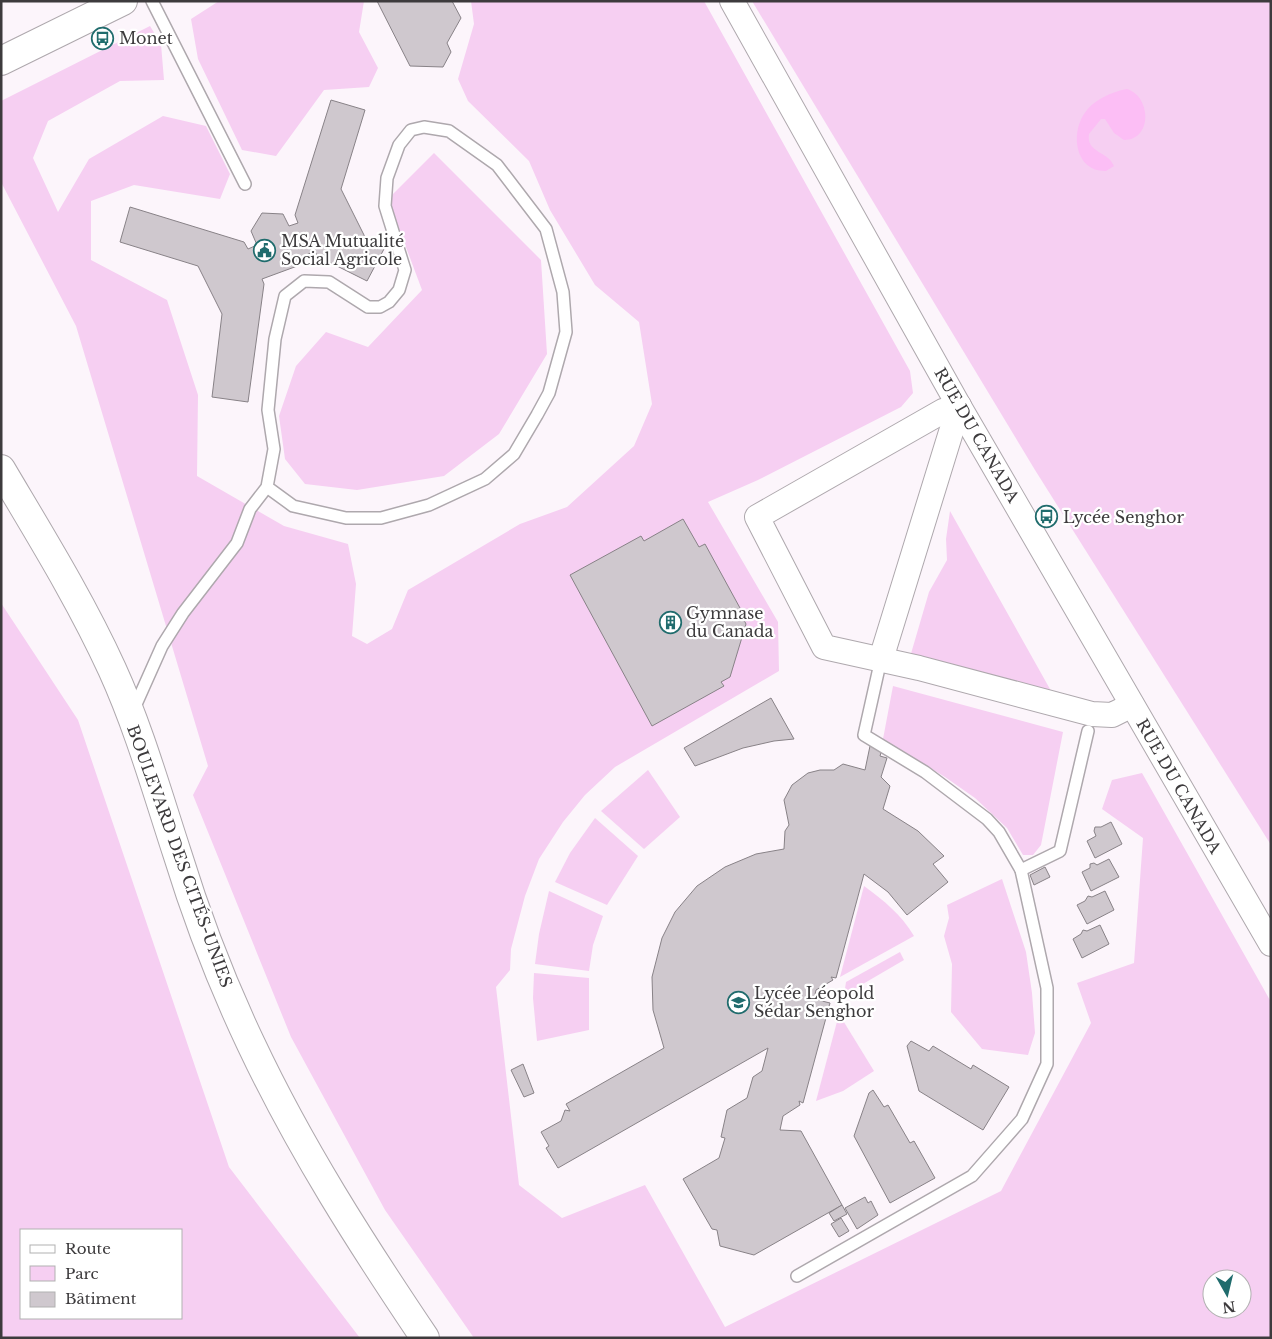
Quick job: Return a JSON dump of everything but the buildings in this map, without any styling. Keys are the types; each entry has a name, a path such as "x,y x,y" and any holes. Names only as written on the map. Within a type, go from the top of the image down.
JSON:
{"main road":[{"path":"1,61 122,1"},
{"name":"BOULEVARD DES CITÉS-UNIES","path":"1,468 64,574 113,670 214,959 251,1044 306,1152 366,1250 425,1338"},
{"name":"BOULEVARD DES CITÉS-UNIES","path":"1,480 19,500"}],"street":[{"name":"RUE DU CANADA","path":"732,1 959,406 1271,944"},
{"path":"959,406 943,411 757,517 824,647 881,659 1092,714 1112,715 1132,704"},
{"path":"881,659 959,406"}],"lane":[{"path":"152,1 245,184"},
{"path":"131,717 162,646 183,613 237,543 250,509 267,487 274,449 268,410 275,339 286,296 304,281 329,282 368,307 380,307 389,302 398,290 405,270 385,206 387,178 399,145 412,130 424,127 449,132 497,165 546,229 563,292 566,332 545,401 514,454 485,479 429,505 381,518 346,518 292,506 267,487"},
{"path":"797,1276 972,1176 1022,1119 1046,1064 1047,988 1021,870 999,832 986,819 924,772 864,735 881,659"},
{"path":"1021,870 1060,851 1088,731"}],"green space":[{"path":"219,1 364,1 359,32 378,68 369,87 324,90 276,156 242,150 198,59 191,19"},
{"path":"471,1 704,1 910,371 913,393 901,407 758,480 708,502 778,622 779,671 615,767 585,795 563,822 539,859 525,896 511,949 510,970 496,987 519,1185 562,1218 645,1185 725,1327 1001,1191 1091,1023 1077,983 1134,963 1143,838 1102,809 1112,780 1142,773 1271,1002 1271,1338 474,1338 385,1210 291,1037 193,795 208,766 76,326 1,182 1,101 150,26 161,44 164,80 120,81 48,121 33,158 58,212 89,159 163,116 206,126 230,174 220,199 134,185 91,201 91,260 167,300 198,395 197,476 284,526 348,544 356,584 352,636 367,644 392,629 408,590 520,524 567,507 634,446 652,404 639,322 595,285 550,210 529,161 468,101 458,79 474,24"},
{"path":"752,1 1271,1 1271,845 1035,470"},
{"path":"434,153 541,260 547,354 499,434 444,476 357,490 305,484 285,459 279,416 296,366 326,332 368,347 422,290 388,199"},
{"path":"950,511 1055,698 910,657 929,592 947,560 946,539"},
{"path":"1,603 78,720 229,1167 360,1338 1,1338"},
{"path":"893,686 1063,732 1041,845 1033,855 1023,855 1007,828 975,798 883,739"},
{"path":"648,770 680,817 644,849 601,811"},
{"path":"595,818 638,856 607,905 555,882 570,853"},
{"path":"1002,879 1026,952 1035,1033 1028,1055 982,1049 951,1012 952,964 944,936 949,918 947,905"},
{"path":"864,886 898,914 914,936 840,977"},
{"path":"549,891 603,916 593,945 589,971 535,964 539,934"},
{"path":"900,952 904,960 844,995 846,982"},
{"path":"534,973 589,978 589,1030 537,1041 533,998"},
{"path":"839,1014 874,1071 843,1091 816,1101"}],"shaded area":[{"path":"1127,89 1135,93 1141,100 1144,108 1144,126 1140,133 1133,138 1124,140 1114,133 1105,119 1101,119 1089,134 1089,140 1094,149 1107,157 1114,166 1106,171 1096,170 1082,159 1078,151 1077,132 1080,123 1084,114 1097,101 1115,92"}],"place":[{"name":"Monet","path":"103,38"},
{"name":"MSA Mutualité Social Agricole","path":"265,250"},
{"name":"Lycée Senghor","path":"1047,517"},
{"name":"Gymnase du Canada","path":"670,622"},
{"name":"Lycée Léopold Sédar Senghor","path":"738,1002"}]}
